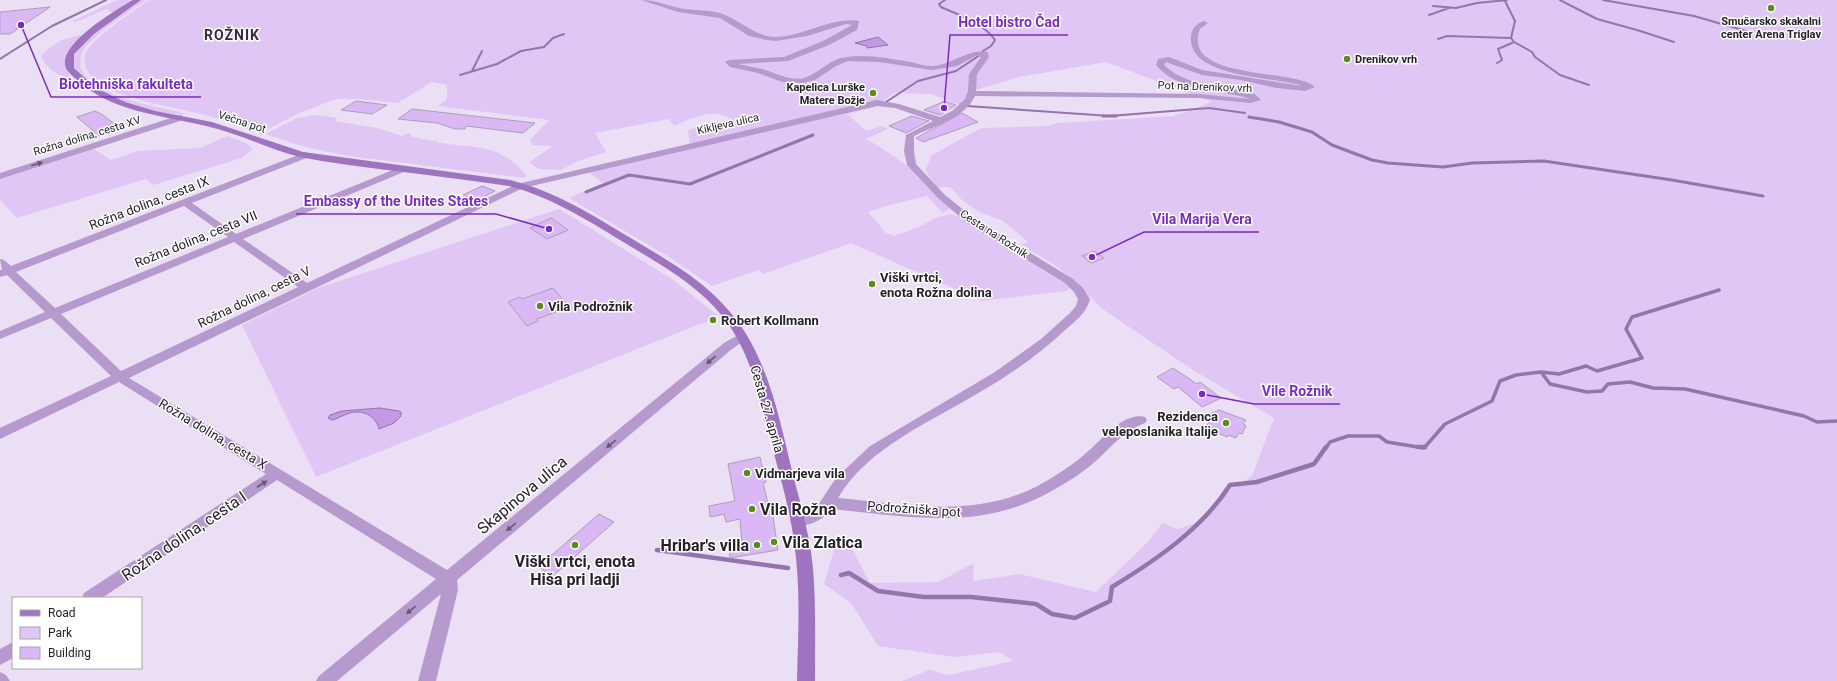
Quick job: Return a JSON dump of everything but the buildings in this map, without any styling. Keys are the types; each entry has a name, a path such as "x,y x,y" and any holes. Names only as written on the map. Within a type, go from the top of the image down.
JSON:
{"main road":[{"name":"Večna pot","path":"138,0 80,42 70,54 68,65 82,82 103,96 142,110 209,124 306,155 520,186"},
{"name":"Cesta 27. aprila","path":"520,186 543,192 566,203 693,282 718,304 742,338 757,369 766,395 803,549 806,581 806,681"}],"street":[{"path":"644,0 678,10 722,16 743,27 752,34 767,38 780,38 807,34 846,22 856,24 854,28 826,43 785,59 729,62 733,65 791,81 808,80 833,64 853,59 879,60 932,68 954,64 975,54 983,53 985,54 985,57 973,71 971,78 972,93"},
{"name":"Pot na Drenikov vrh","path":"972,93 1199,96 1250,101 1257,100 1252,96 1208,87 1173,75 1164,70 1160,65 1161,61 1169,58 1184,68 1204,74 1294,88 1311,87 1302,83 1233,70 1209,61 1201,56 1194,38 1197,28 1204,24"},
{"name":"Cesta na Rožnik","path":"797,521 816,516 828,503 841,483 866,456 892,438 1015,366 1054,334 1080,309 1083,303 1082,294 1077,287 957,211 915,170 912,165 909,151 910,135 961,109 972,93"},
{"name":"Kikljeva ulica","path":"520,186 877,103 896,106 940,120"},
{"name":"Rožna dolina, cesta XV","path":"0,176 180,118"},
{"name":"Rožna dolina, cesta IX","path":"3,269 186,203 306,155"},
{"name":"Rožna dolina, cesta VII","path":"0,335 403,169"},
{"name":"Rožna dolina, cesta V","path":"0,434 520,186"},
{"path":"186,203 306,288"},
{"name":"Rožna dolina, cesta X","path":"3,269 119,377 449,579"},
{"name":"Skapinova ulica","path":"325,681 728,346 742,338"},
{"name":"Podrožniška pot","path":"828,503 945,513 997,509 1038,492 1057,481 1089,459 1112,434 1122,427 1140,420"},
{"name":"Rožna dolina, cesta I","path":"92,597 278,473"},
{"path":"427,681 450,590 449,579"},
{"path":"0,658 12,650"}],"green space":[{"path":"117,0 135,0 118,12 107,12 110,9 105,10 82,20 71,22"},
{"path":"141,0 146,0 103,30 86,46 81,54 80,67 88,79 86,80 73,66 75,52 88,39"},
{"path":"149,0 1837,0 1837,681 902,681 929,670 949,675 1013,661 1000,652 955,657 878,646 851,603 824,584 836,543 852,549 870,583 938,582 974,563 973,581 1019,574 1096,592 1148,542 1162,523 1178,529 1205,520 1228,486 1235,488 1252,476 1274,418 1193,370 1104,310 1068,275 1021,244 1028,242 1003,221 979,212 962,200 950,187 937,187 925,170 932,155 981,128 1048,126 1058,123 1174,116 1212,102 1106,62 1019,77 969,92 961,105 931,94 894,93 875,107 847,114 866,131 882,126 888,129 866,139 909,167 950,208 943,213 927,196 868,212 886,233 894,236 919,227 938,217 951,214 964,219 978,230 1072,287 1066,291 982,301 851,243 763,274 759,270 712,286 669,257 569,198 603,183 589,172 690,147 688,130 731,119 717,114 710,114 695,117 674,126 669,119 595,133 606,152 578,161 561,170 539,169 529,162 553,146 533,145 530,140 549,120 438,106 447,99 447,85 432,82 398,103 358,99 336,99 297,114 261,133 209,116 151,103 121,94 107,88 91,76 85,63 85,55 88,49 103,34"},
{"path":"84,35 69,49 66,54 65,65 72,78 61,76 53,72 41,56 61,41"},
{"path":"87,81 124,98 188,114 163,113 135,106 109,95"},
{"path":"316,115 338,118 334,121 378,128 402,136 408,133 412,134 410,136 432,141 438,140 436,142 485,149 506,157 516,164 526,175 525,178 349,156 305,147 265,134 297,118"},
{"path":"227,136 246,143 253,149 242,158 153,185 146,179 17,218 0,200 0,177 92,148 111,160 138,151 200,148"},
{"path":"559,209 672,279 717,315 710,320 316,477 242,325 318,288"}],"shaded area":[{"path":"878,37 888,45 867,48 867,46 855,43"},
{"path":"380,408 399,411 401,412 401,416 394,423 379,429 375,420 368,414 353,412 332,420 328,418 330,415 342,411"}],"waterway":[{"path":"0,59 52,26 106,0"},
{"path":"945,0 939,4 941,7 977,24 995,40 991,46 983,51"},
{"path":"1433,6 1456,8 1477,3 1507,0"},
{"path":"1560,0 1597,19 1674,42"},
{"path":"1603,0 1694,16 1746,31"},
{"path":"1505,1 1515,21 1511,38"},
{"path":"1429,15 1449,8"},
{"path":"460,75 497,64 521,51 544,47 553,38 564,34"},
{"path":"1438,39 1447,36 1511,38"},
{"path":"1511,38 1514,42"},
{"path":"1497,63 1502,60 1498,49 1514,42"},
{"path":"1514,42 1532,52 1535,57 1560,75 1589,85"},
{"path":"472,71 482,51"},
{"path":"886,102 918,81 956,71 980,55"},
{"path":"967,106 1110,116"},
{"path":"1110,116 1209,108 1245,113"},
{"path":"1103,116 1110,116"},
{"path":"1110,116 1116,116"},
{"path":"1249,117 1279,122 1312,132 1332,145 1372,160 1388,163 1443,167 1472,163 1544,161 1672,180 1763,196"},
{"path":"586,192 629,175 690,184 813,135"},
{"path":"1541,372 1559,374 1586,366 1597,371 1642,358 1626,329 1632,317 1719,290"},
{"path":"1425,447 1445,424 1492,401 1500,381 1516,375 1541,372"},
{"path":"1541,372 1550,384 1587,392 1602,391 1608,384 1630,382 1653,388 1685,389 1804,416 1817,422 1837,421"},
{"path":"1326,448 1330,442 1348,436 1379,436 1387,442 1425,447"},
{"path":"841,575 849,573 878,591 924,597 971,597 1036,604 1052,614 1075,618 1110,601 1112,587 1145,566 1177,542 1206,516 1230,485 1257,482 1314,464 1326,447"},
{"path":"1418,447 1425,447"},
{"path":"657,550 788,568"}],"place":[{"name":"Smučarsko skakalni center Arena Triglav","path":"1771,8"},
{"name":"Biotehniška fakulteta","path":"21,25"},
{"name":"Drenikov vrh","path":"1347,59"},
{"name":"Kapelica Lurške Matere Božje","path":"873,93"},
{"name":"Hotel bistro Čad","path":"944,108"},
{"name":"Embassy of the Unites States","path":"549,229"},
{"name":"Vila Marija Vera","path":"1092,257"},
{"name":"Viški vrtci, enota Rožna dolina","path":"872,284"},
{"name":"Vila Podrožnik","path":"540,306"},
{"name":"Robert Kollmann","path":"713,320"},
{"name":"Vile Rožnik","path":"1202,394"},
{"name":"Rezidenca veleposlanika Italije","path":"1226,423"},
{"name":"Vidmarjeva vila","path":"747,473"},
{"name":"Vila Rožna","path":"752,509"},
{"name":"Vila Zlatica","path":"774,542"},
{"name":"Viški vrtci, enota Hiša pri ladji","path":"575,545"},
{"name":"Hribar's villa","path":"757,545"}],"district":[{"name":"ROŽNIK","path":"232,35"}]}
